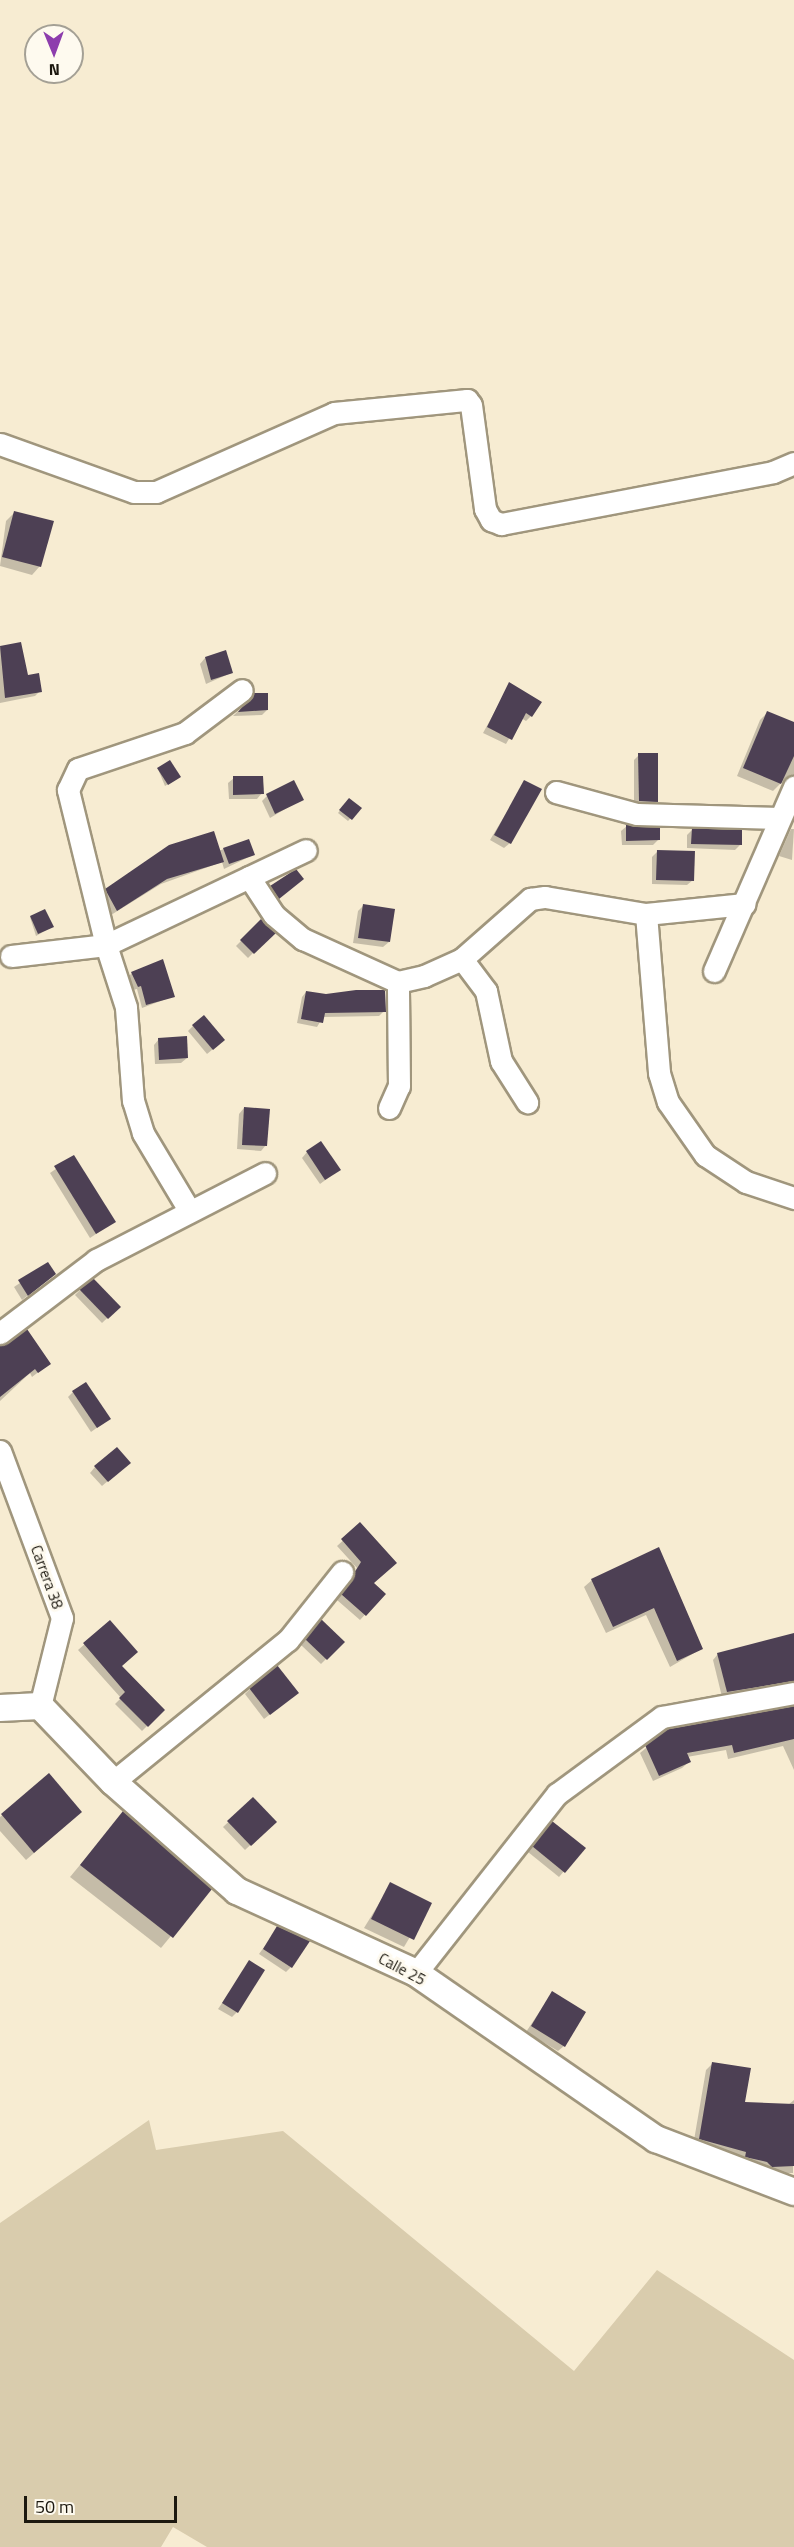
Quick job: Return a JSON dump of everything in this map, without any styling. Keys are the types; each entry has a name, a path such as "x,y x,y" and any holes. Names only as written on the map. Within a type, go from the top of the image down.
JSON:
{"street":[{"path":"0,444 134,492 156,492 334,413 467,400 471,405 485,509 491,520 501,524 762,474 794,463"},
{"path":"189,1210 143,1133 136,1112 126,1007 106,945 68,790 70,780 78,769 185,733 242,690"},
{"path":"714,971 794,787"},
{"path":"556,792 637,814 779,818"},
{"path":"11,957 106,945 306,850"},
{"path":"249,877 274,915 303,939 398,982 424,976 462,959 530,899 545,897 646,914 744,904"},
{"path":"646,914 659,1073 668,1102 705,1155 746,1182 794,1198"},
{"path":"462,959 486,992 501,1061 527,1102"},
{"path":"388,1108 399,1086 398,982"},
{"path":"0,1333 96,1260 189,1210 265,1173"},
{"name":"Carrera 38","path":"0,1451 62,1618 40,1706"},
{"path":"113,1782 288,1640 342,1572"},
{"path":"416,1972 567,1787 662,1717 794,1693"},
{"path":"0,1708 40,1706"},
{"name":"Calle 25","path":"40,1706 113,1782 237,1891 416,1972 656,2139 794,2192"}],"shaded area":[{"path":"149,2120 156,2150 283,2131 574,2371 657,2270 794,2360 794,2547 207,2547 173,2527 161,2547 0,2547 0,2223"}],"building":[{"path":"14,511 54,521 41,567 2,557"},
{"path":"21,642 28,675 39,673 42,692 5,698 0,646"},
{"path":"226,650 233,673 211,680 205,657"},
{"path":"509,682 542,702 532,717 526,713 512,740 487,727"},
{"path":"254,693 268,693 268,710 238,712"},
{"path":"767,711 794,722 794,756 781,784 743,768"},
{"path":"638,753 658,753 658,802 639,801"},
{"path":"170,760 181,777 168,785 157,768"},
{"path":"233,776 263,776 264,794 233,795"},
{"path":"294,780 304,800 275,814 266,794"},
{"path":"524,780 542,789 511,844 494,835"},
{"path":"349,798 362,808 352,820 339,810"},
{"path":"626,824 660,827 660,840 626,841"},
{"path":"692,828 742,830 742,845 691,844"},
{"path":"214,831 224,862 167,879 117,911 105,889 169,845"},
{"path":"249,839 255,855 229,864 223,848"},
{"path":"657,850 695,851 694,881 656,880"},
{"path":"296,869 304,879 279,899 270,886"},
{"path":"363,904 395,909 390,942 358,938"},
{"path":"45,909 54,927 38,934 30,916"},
{"path":"261,919 276,933 254,954 240,940"},
{"path":"163,959 175,997 146,1005 141,986 138,987 131,972"},
{"path":"356,990 385,990 386,1012 325,1013 323,1023 301,1019 306,991 326,994"},
{"path":"204,1015 225,1040 213,1050 192,1025"},
{"path":"187,1036 188,1058 159,1060 158,1038"},
{"path":"244,1107 270,1109 267,1146 242,1145"},
{"path":"321,1141 341,1170 325,1180 306,1151"},
{"path":"74,1155 116,1222 96,1234 54,1166"},
{"path":"48,1262 56,1274 28,1296 18,1280"},
{"path":"93,1278 121,1307 108,1319 79,1289"},
{"path":"27,1329 51,1364 38,1373 35,1369 0,1397 0,1346"},
{"path":"86,1382 111,1419 97,1428 72,1391"},
{"path":"117,1447 131,1463 108,1482 94,1466"},
{"path":"360,1522 397,1563 374,1583 386,1594 366,1616 341,1594 361,1562 341,1539"},
{"path":"659,1547 703,1649 677,1661 654,1608 613,1627 591,1579"},
{"path":"321,1619 345,1642 327,1660 305,1639"},
{"path":"110,1620 138,1652 122,1666 165,1710 148,1727 119,1698 125,1692 83,1643"},
{"path":"794,1633 794,1681 727,1692 717,1653"},
{"path":"277,1665 299,1693 270,1715 249,1688"},
{"path":"794,1706 794,1739 734,1753 732,1745 687,1753 691,1762 659,1776 645,1745 667,1729"},
{"path":"49,1773 82,1812 34,1853 1,1814"},
{"path":"253,1797 277,1822 251,1846 227,1821"},
{"path":"123,1811 212,1889 173,1938 80,1865"},
{"path":"552,1821 586,1848 565,1873 532,1846"},
{"path":"390,1882 432,1903 414,1940 371,1919"},
{"path":"277,1926 310,1941 292,1968 263,1949"},
{"path":"249,1960 265,1970 238,2013 222,2003"},
{"path":"552,1991 586,2012 565,2047 531,2026"},
{"path":"712,2062 751,2068 745,2102 794,2104 794,2166 772,2167 767,2162 745,2157 746,2152 699,2139"}]}
